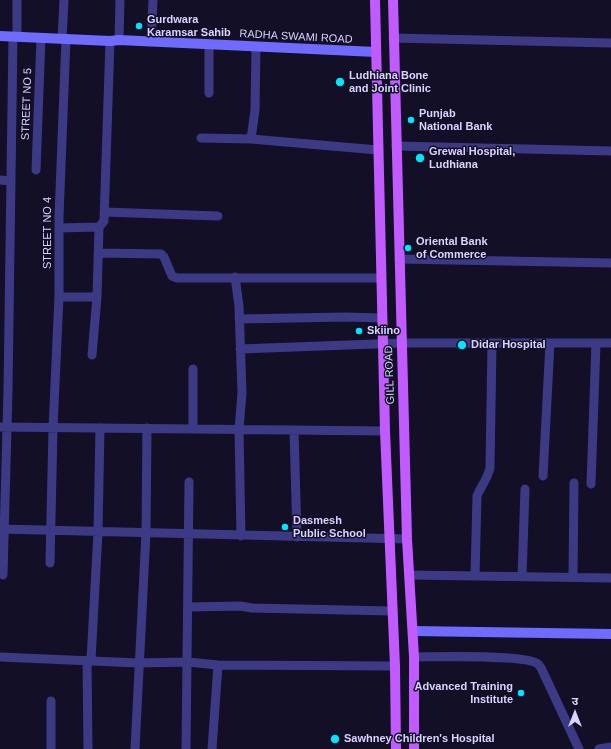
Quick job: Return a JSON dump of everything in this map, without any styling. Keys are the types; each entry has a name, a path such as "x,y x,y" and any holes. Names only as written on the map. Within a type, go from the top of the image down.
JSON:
{"main road":[{"name":"GILL ROAD","path":"376,0 385,431 395,666 396,749"},
{"name":"GILL ROAD","path":"393,0 407,539 414,657 414,749"}],"street":[{"path":"3,575 2,529 4,427 17,0"},
{"name":"STREET NO 4","path":"50,563 53,428 59,297 64,0"},
{"path":"92,355 97,297 99,227 104,221 114,41 120,0"},
{"path":"151,42 153,0"},
{"name":"RADHA SWAMI ROAD","path":"0,36 376,52"},
{"name":"STREET NO 5","path":"36,170 41,38"},
{"path":"393,38 611,43"},
{"path":"209,44 209,93"},
{"path":"251,139 254,110 256,47"},
{"path":"201,138 251,139 378,150"},
{"path":"396,146 611,151"},
{"path":"0,180 11,181"},
{"path":"104,212 218,216"},
{"path":"59,228 99,227"},
{"path":"98,253 161,254 164,257 172,276 177,278 381,278"},
{"path":"399,259 611,264"},
{"path":"235,277 240,319 242,393 239,429 241,536"},
{"path":"59,297 97,297"},
{"path":"240,319 346,317 382,318"},
{"path":"240,349 402,343 611,343"},
{"path":"543,476 550,343"},
{"path":"591,484 596,343"},
{"path":"475,576 477,496 480,488 487,480 490,468 492,344"},
{"path":"192,429 193,369"},
{"path":"4,427 385,431"},
{"path":"91,660 98,532 100,428"},
{"path":"135,749 139,681 138,663 146,533 147,428"},
{"path":"294,430 296,538"},
{"path":"186,749 189,482"},
{"path":"573,577 574,483"},
{"path":"522,577 525,489"},
{"path":"2,529 296,538 407,539"},
{"path":"409,575 611,578"},
{"path":"188,607 240,606 252,608 392,611"},
{"path":"413,631 611,634"},
{"path":"0,657 138,663 188,662 218,665 395,666"},
{"path":"414,657 511,659 528,660 538,664 578,749"},
{"path":"88,749 87,660 91,660"},
{"path":"212,749 218,665"},
{"path":"51,701 51,749"},
{"path":"599,749 611,747"}],"place":[{"name":"Gurdwara Karamsar Sahib","path":"139,26"},
{"name":"Ludhiana Bone and Joint Clinic","path":"340,82"},
{"name":"Punjab National Bank","path":"411,120"},
{"name":"Grewal Hospital, Ludhiana","path":"420,158"},
{"name":"Oriental Bank of Commerce","path":"408,248"},
{"name":"Skiino","path":"359,331"},
{"name":"Didar Hospital","path":"462,345"},
{"name":"Dasmesh Public School","path":"285,527"},
{"name":"Advanced Training Institute","path":"521,693"},
{"name":"Sawhney Children's Hospital","path":"335,739"}]}
